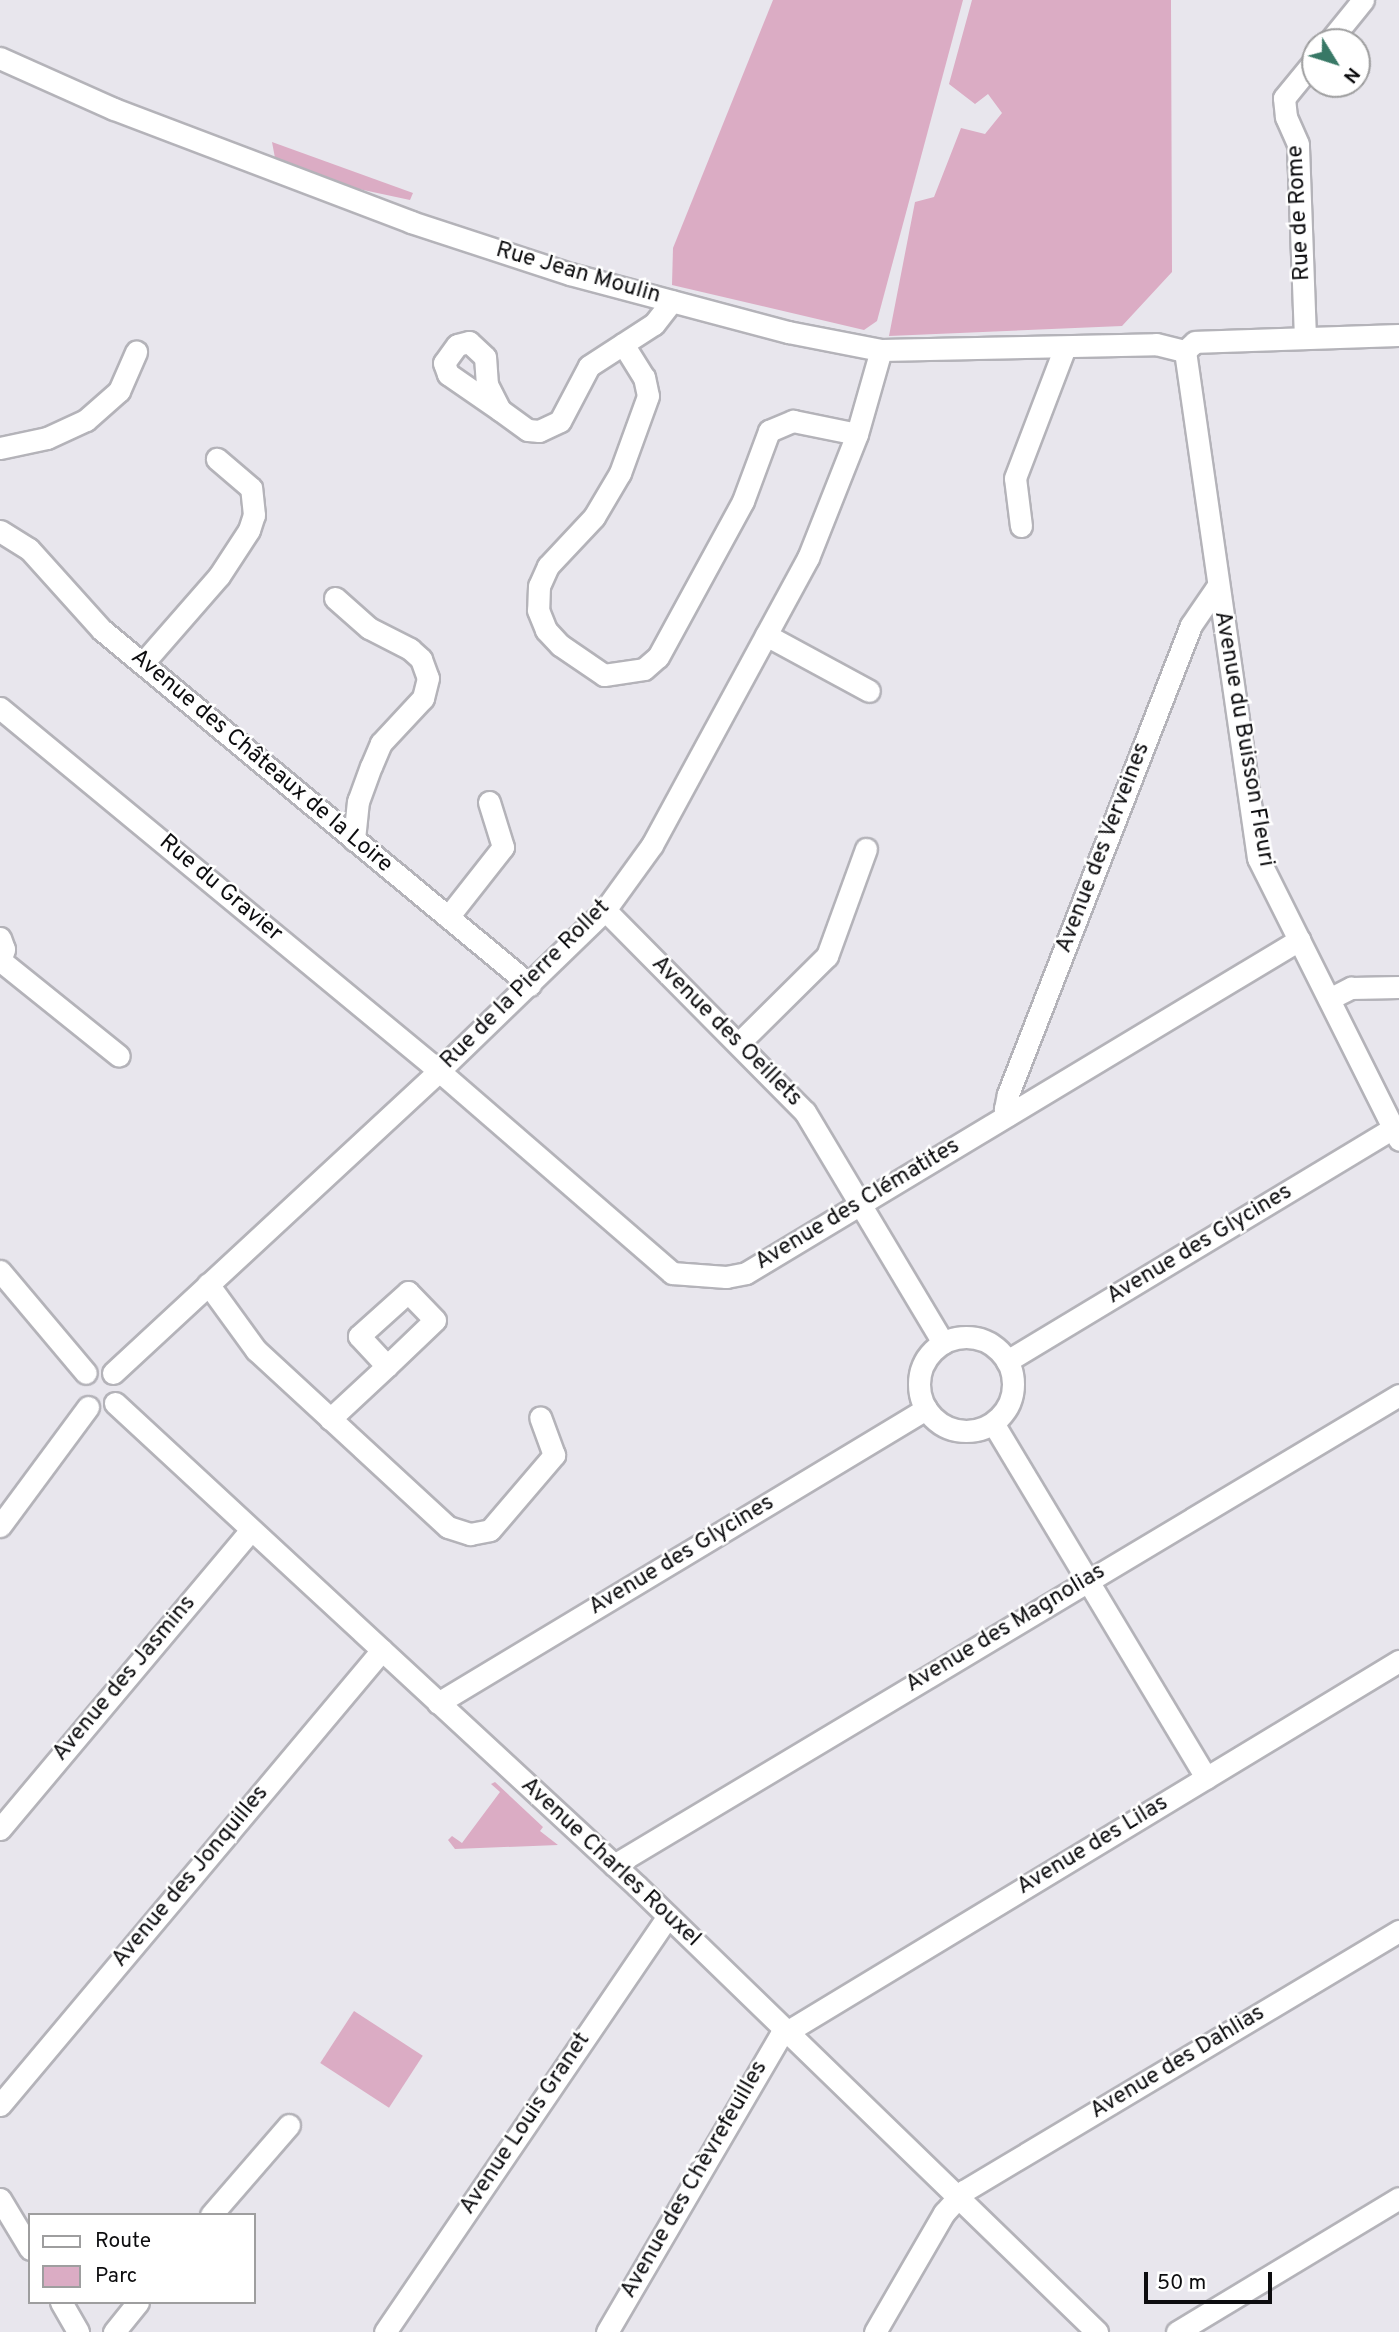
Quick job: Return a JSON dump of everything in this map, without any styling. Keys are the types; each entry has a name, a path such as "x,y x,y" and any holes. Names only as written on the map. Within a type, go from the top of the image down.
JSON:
{"street":[{"path":"1338,28 1354,3"},
{"name":"Rue Jean Moulin","path":"0,58 114,109 332,194 524,259 672,301 881,350 1156,344 1185,351"},
{"name":"Rue de Rome","path":"1301,77 1284,98 1286,117 1298,144 1305,338"},
{"path":"500,410 528,430 551,428 560,421 589,366 662,318 672,301"},
{"path":"1185,351 1195,342 1399,335"},
{"path":"622,344 644,377 648,396 620,473 594,517 548,566 539,586 538,610 546,630 560,645 604,674 644,669 664,648 743,501 769,431 793,421 857,434"},
{"path":"1021,526 1015,478 1065,346"},
{"name":"Rue de la Pierre Rollet","path":"113,1373 439,1071 605,910 652,845 808,558 857,434 881,350"},
{"name":"Avenue du Buisson Fleuri","path":"1185,351 1258,858 1396,1134"},
{"path":"0,448 47,438 86,419 118,391 136,352"},
{"path":"143,663 219,576 249,530 254,515 251,488 217,459"},
{"name":"Avenue des Châteaux de la Loire","path":"0,531 29,549 89,618 530,985"},
{"name":"Avenue des Verveines","path":"1008,1115 1005,1109 1009,1094 1191,625 1217,587"},
{"path":"335,598 369,628 410,649 421,659 428,678 422,698 382,743 370,766 358,801 354,840"},
{"path":"766,635 869,691"},
{"name":"Rue du Gravier","path":"0,708 439,1071"},
{"path":"448,917 503,847 489,802"},
{"path":"739,1043 827,956 866,849"},
{"name":"Avenue des Oeillets","path":"605,910 805,1112 943,1343"},
{"path":"0,938 4,949 1,962 118,1056"},
{"name":"Avenue des Clématites","path":"439,1071 672,1273 735,1277 1299,940"},
{"path":"1329,999 1351,988 1399,988"},
{"name":"Avenue des Glycines","path":"1007,1361 1396,1134"},
{"path":"0,1272 86,1373"},
{"path":"208,1284 256,1350 448,1527 470,1534 490,1530 554,1455 540,1417"},
{"path":"972,1337 998,1350 1007,1361 1013,1388 1010,1401 993,1423 979,1429 957,1430 936,1420 926,1409 919,1380 927,1359 943,1343 972,1337"},
{"path":"330,1419 387,1366"},
{"path":"102,1368 113,1373 120,1391 115,1403 99,1410 88,1407 78,1390 86,1373 102,1368"},
{"name":"Avenue des Magnolias","path":"614,1865 1399,1395"},
{"name":"Avenue Charles Rouxel","path":"115,1403 668,1916 1097,2332"},
{"path":"0,1526 88,1407"},
{"name":"Avenue des Glycines","path":"438,1703 926,1409"},
{"path":"993,1423 1206,1778"},
{"name":"Avenue des Jasmins","path":"0,1829 251,1530"},
{"name":"Avenue des Jonquilles","path":"0,2105 382,1650"},
{"name":"Avenue des Lilas","path":"788,2031 1399,1661"},
{"name":"Avenue Louis Granet","path":"385,2332 668,1916"},
{"name":"Avenue des Dahlias","path":"958,2197 1399,1931"},
{"name":"Avenue des Chèvrefeuilles","path":"607,2332 774,2043 788,2031"},
{"path":"213,2213 289,2125"},
{"path":"875,2332 944,2213 958,2197"},
{"path":"1177,2332 1399,2198"},
{"path":"0,2199 28,2246"},
{"path":"62,2304 78,2332"},
{"path":"114,2332 136,2304"}],"green space":[{"path":"773,0 963,0 877,321 864,330 672,285 673,248"},
{"path":"972,0 1171,0 1172,272 1122,326 889,336 915,202 934,197 961,128 985,134 1002,113 988,94 975,104 949,84"},
{"path":"272,142 413,193 410,200 354,188 275,158"},
{"path":"495,1782 543,1827 540,1831 558,1845 455,1849 448,1840 452,1836 462,1843 500,1792 491,1784"},
{"path":"354,2011 423,2056 389,2108 320,2063"}]}
